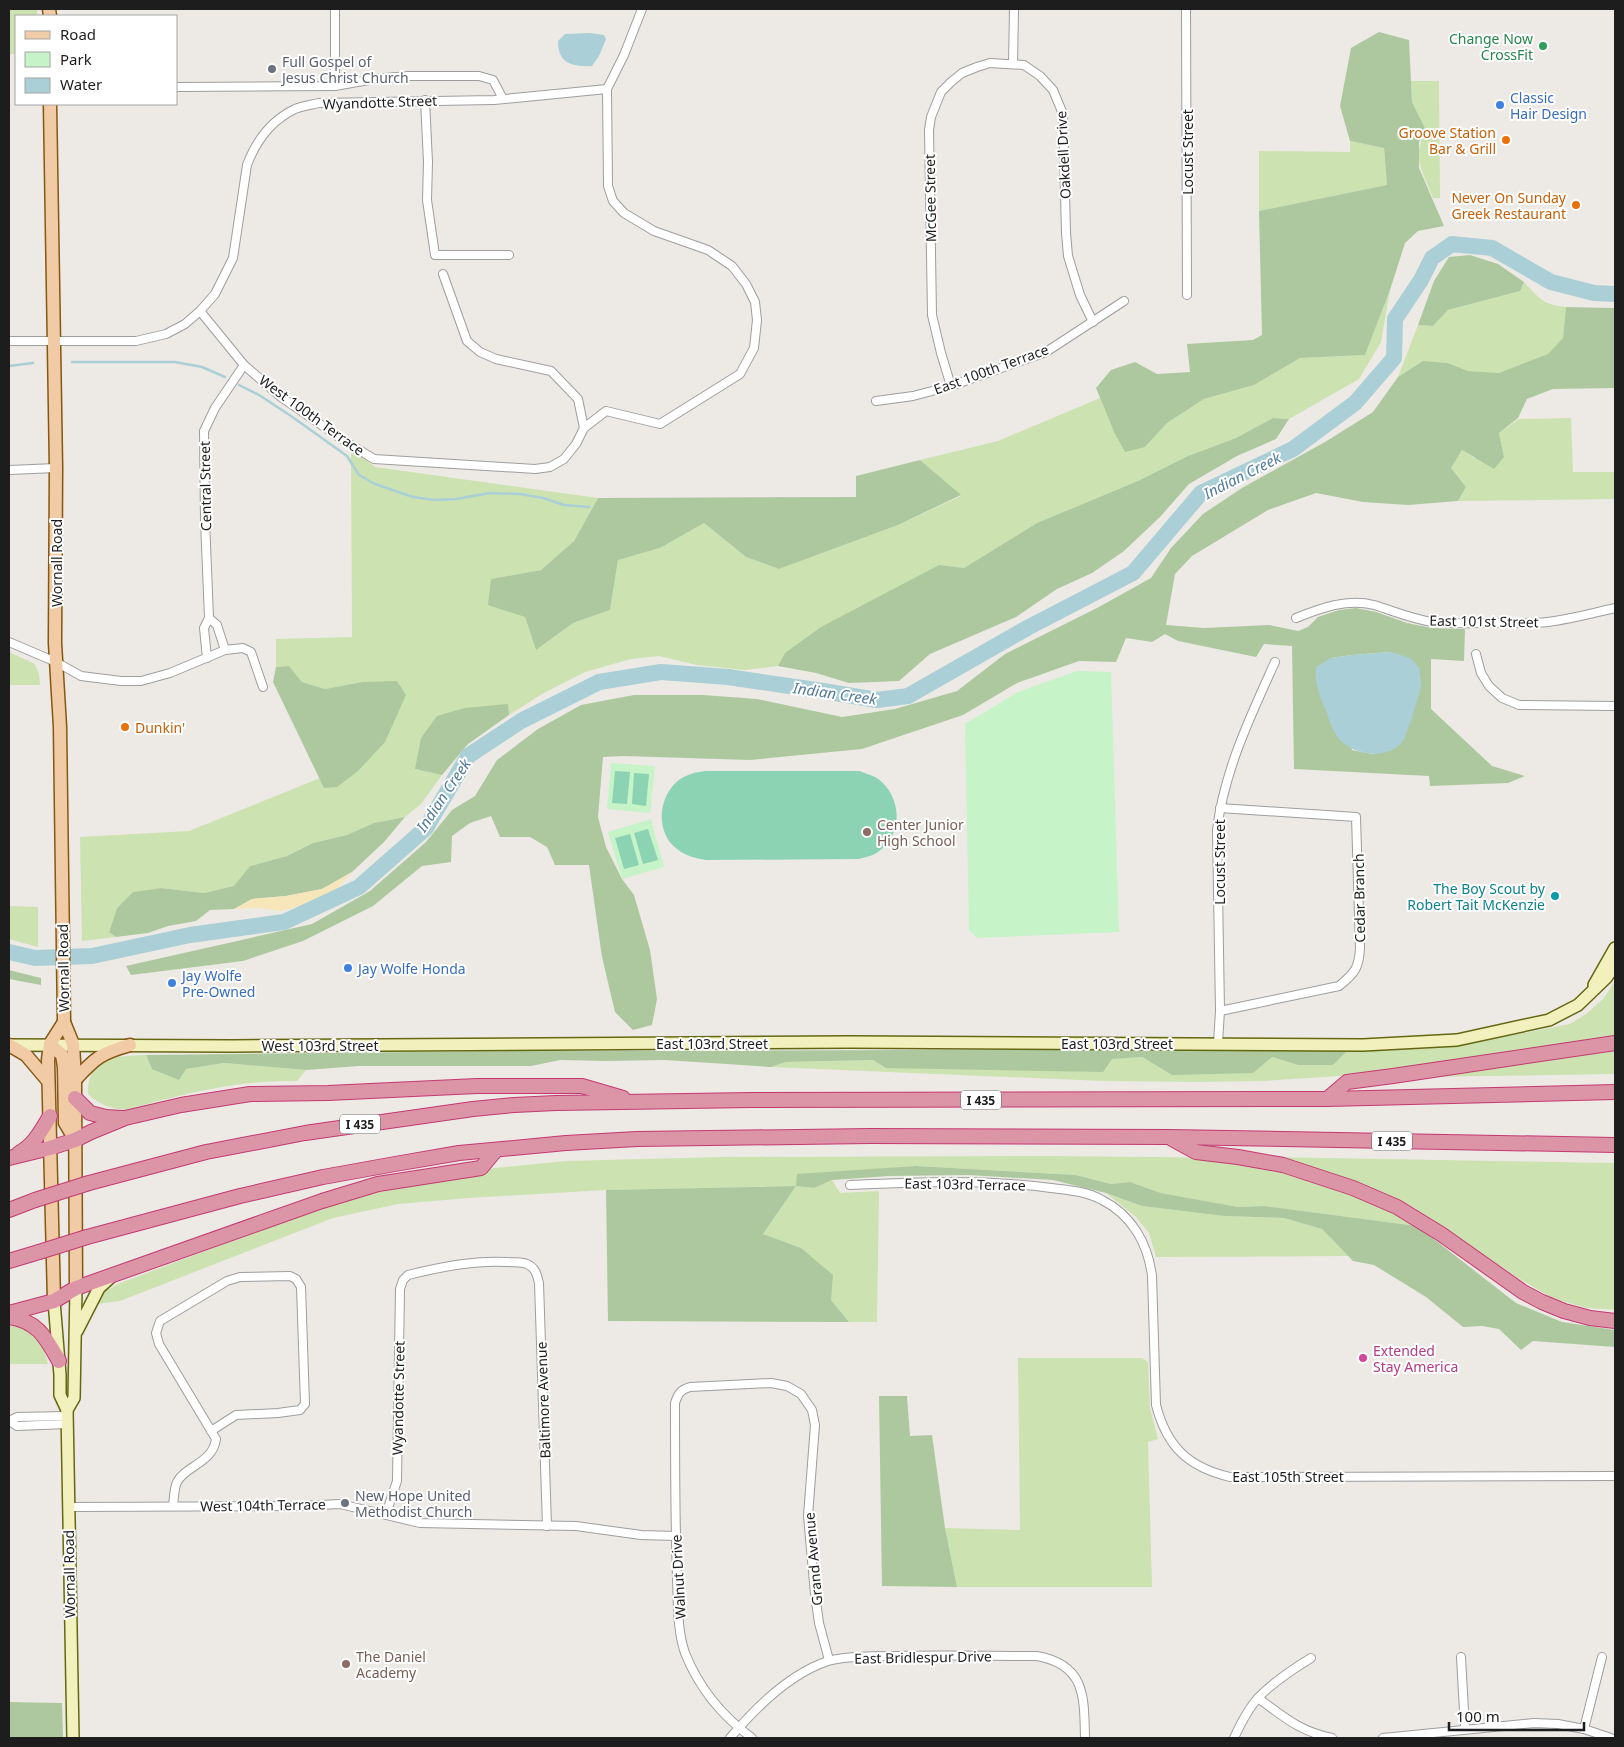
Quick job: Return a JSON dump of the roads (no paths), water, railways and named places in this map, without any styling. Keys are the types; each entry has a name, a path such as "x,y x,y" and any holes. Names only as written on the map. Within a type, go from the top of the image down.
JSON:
{"highway":[{"path":"1327,1099 1347,1082 1615,1043"},
{"path":"10,1157 75,1140 125,1118 181,1105 250,1094 328,1093 477,1086 582,1086 635,1102"},
{"name":"I 435","path":"9,1210 90,1183 206,1152 305,1132 514,1105 635,1102 1327,1099 1615,1092"},
{"path":"75,1098 90,1113 106,1117 125,1118"},
{"path":"10,1157 28,1148 38,1137 50,1116"},
{"name":"I 435","path":"9,1261 180,1211 323,1177 459,1154 566,1143 656,1139 861,1136 1169,1137 1615,1145"},
{"path":"1169,1137 1196,1152 1260,1160 1282,1165 1353,1188 1397,1207 1441,1234 1524,1292 1542,1302 1582,1316 1615,1321"},
{"path":"9,1313 54,1301 76,1288 322,1201 378,1184 481,1168 496,1150"},
{"path":"9,1317 24,1321 39,1330 59,1361"}],"main road":[{"name":"Wornall Road","path":"50,105 56,468 56,662 60,727 64,1022 73,1044 75,1080 76,1288"},
{"name":"Wornall Road","path":"54,1301 48,1081 50,1044 64,1022"},
{"path":"50,1044 62,1055 64,1066 65,1123 75,1140"},
{"path":"9,1045 26,1055 48,1081"},
{"path":"75,1080 92,1062 108,1051 130,1045"}],"street":[{"path":"335,9 336,86"},
{"path":"443,274 467,341 480,352 496,359 551,371 578,399 584,428 606,411 660,424 740,374 754,348 757,320 755,302 746,284 732,266 708,250 647,226 624,214 612,201 608,186 607,90 624,55 642,9"},
{"path":"1014,9 1014,64"},
{"name":"Locust Street","path":"1186,9 1188,295"},
{"name":"McGee Street","path":"951,386 932,315 930,117 942,92 962,73 990,63 1014,64"},
{"name":"Oakdell Drive","path":"1014,64 1024,65 1040,76 1052,90 1061,107 1063,114 1068,256 1080,295 1093,322"},
{"path":"178,87 336,86 374,79 408,76 479,76 493,80 503,99"},
{"name":"Wyandotte Street","path":"200,312 215,294 233,258 247,165 252,153 263,134 275,123 296,109 318,103 503,99 607,90"},
{"path":"425,100 428,162 427,200 435,255 509,255"},
{"name":"East 100th Terrace","path":"876,401 912,396 951,386 1046,352 1124,301"},
{"path":"9,341 136,341 166,334 185,324 200,312"},
{"name":"West 100th Terrace","path":"200,312 244,365 281,397 374,459 535,469 550,467 564,459 576,444 584,428"},
{"name":"Central Street","path":"207,658 204,628 209,618 204,431 215,408 244,365"},
{"path":"9,470 56,468"},
{"name":"East 101st Street","path":"1296,618 1322,609 1349,603 1373,605 1432,622 1461,623 1547,622 1615,608"},
{"name":"Central Street","path":"209,618 217,625 225,650"},
{"path":"9,642 56,662 81,676 121,681 141,681 170,673 225,650 243,648 251,652 263,687"},
{"path":"1476,654 1481,673 1490,686 1502,698 1519,705 1615,706"},
{"name":"Locust Street","path":"1218,1043 1220,1011 1217,835 1220,808 1226,783 1254,708 1275,662"},
{"name":"Cedar Branch","path":"1220,808 1356,817 1360,948 1359,961 1354,974 1339,986 1220,1011"},
{"name":"East 103rd Street","path":"1592,991 1615,948"},
{"name":"East 103rd Street","path":"631,1043 1218,1043 1363,1045 1457,1040 1549,1020 1578,1005 1606,978 1615,965"},
{"name":"West 103rd Street","path":"9,1045 631,1043"},
{"name":"East 103rd Terrace","path":"850,1185 945,1181 1034,1186 1079,1192"},
{"name":"East 105th Street","path":"1079,1192 1102,1200 1116,1208 1133,1226 1146,1247 1152,1276 1156,1405 1160,1422 1169,1439 1183,1456 1197,1466 1213,1473 1230,1477 1615,1476"},
{"name":"Baltimore Avenue","path":"403,1280 408,1275 450,1265 493,1261 526,1263 537,1274 539,1283 547,1526"},
{"path":"76,1333 100,1288 114,1274"},
{"path":"173,1506 177,1482 201,1463 215,1446 216,1439 211,1431 159,1344 156,1333 160,1321 227,1281 240,1277 290,1276 296,1279 300,1287 305,1404 300,1410 236,1415 211,1431"},
{"name":"Wyandotte Street","path":"386,1514 397,1481 400,1289 403,1280"},
{"name":"Wornall Road","path":"67,1417 74,1398 76,1288"},
{"name":"Wornall Road","path":"54,1301 60,1395 67,1417 73,1738"},
{"name":"Walnut Drive","path":"752,1738 739,1728 708,1696 685,1651 679,1606 676,1536 675,1403 680,1392 690,1387 771,1383 788,1386 805,1400"},
{"name":"Grand Avenue","path":"805,1400 812,1410 815,1425 808,1516 815,1594 819,1623 829,1660"},
{"path":"9,1421 18,1426 67,1417"},
{"name":"West 104th Terrace","path":"68,1507 300,1506 340,1504 420,1523 607,1529 641,1535 676,1536"},
{"name":"East Bridlespur Drive","path":"730,1738 779,1688 804,1672 829,1660 873,1656 1037,1656 1050,1658 1062,1664 1080,1684 1084,1708 1085,1738"},
{"path":"1461,1657 1465,1729"},
{"path":"1584,1729 1602,1657"},
{"path":"1234,1738 1258,1698 1291,1670 1311,1658"},
{"path":"1258,1698 1296,1726 1316,1735 1332,1738"},
{"path":"1383,1738 1534,1722 1584,1729 1611,1738"}],"water":[{"path":"590,33 604,35 606,39 599,56 592,66 578,66 563,59 560,54 558,41 565,34"},
{"path":"1391,652 1410,658 1419,667 1421,686 1416,705 1405,737 1397,747 1380,753 1361,752 1345,744 1335,733 1318,690 1316,667 1331,658"}],"waterway":[{"name":"Indian Creek","path":"9,952 35,958 92,956 190,935 284,922 359,887 426,828 468,756 521,721 599,682 661,672 728,677 877,700 908,696 1029,627 1133,573 1201,493 1293,449 1355,403 1394,358 1395,319 1421,280 1432,258 1452,244 1492,248 1551,282 1594,293 1615,294"},
{"path":"72,362 175,362 202,367 225,377"},
{"path":"9,366 33,363"},
{"path":"239,385 259,395 291,416 347,456 359,475 375,484 413,497 434,500 456,499 490,493 520,494 543,498 564,505 589,507"}],"place":[{"name":"Change Now CrossFit","path":"1543,46"},
{"name":"Full Gospel of Jesus Christ Church","path":"272,69"},
{"name":"Classic Hair Design","path":"1500,105"},
{"name":"Groove Station Bar & Grill","path":"1506,140"},
{"name":"Never On Sunday Greek Restaurant","path":"1576,205"},
{"name":"Dunkin'","path":"125,727"},
{"name":"Center Junior High School","path":"867,832"},
{"name":"The Boy Scout by Robert Tait McKenzie","path":"1555,896"},
{"name":"Jay Wolfe Honda","path":"348,968"},
{"name":"Jay Wolfe Pre-Owned","path":"172,983"},
{"name":"Extended Stay America","path":"1363,1358"},
{"name":"New Hope United Methodist Church","path":"345,1503"},
{"name":"The Daniel Academy","path":"346,1664"}]}
